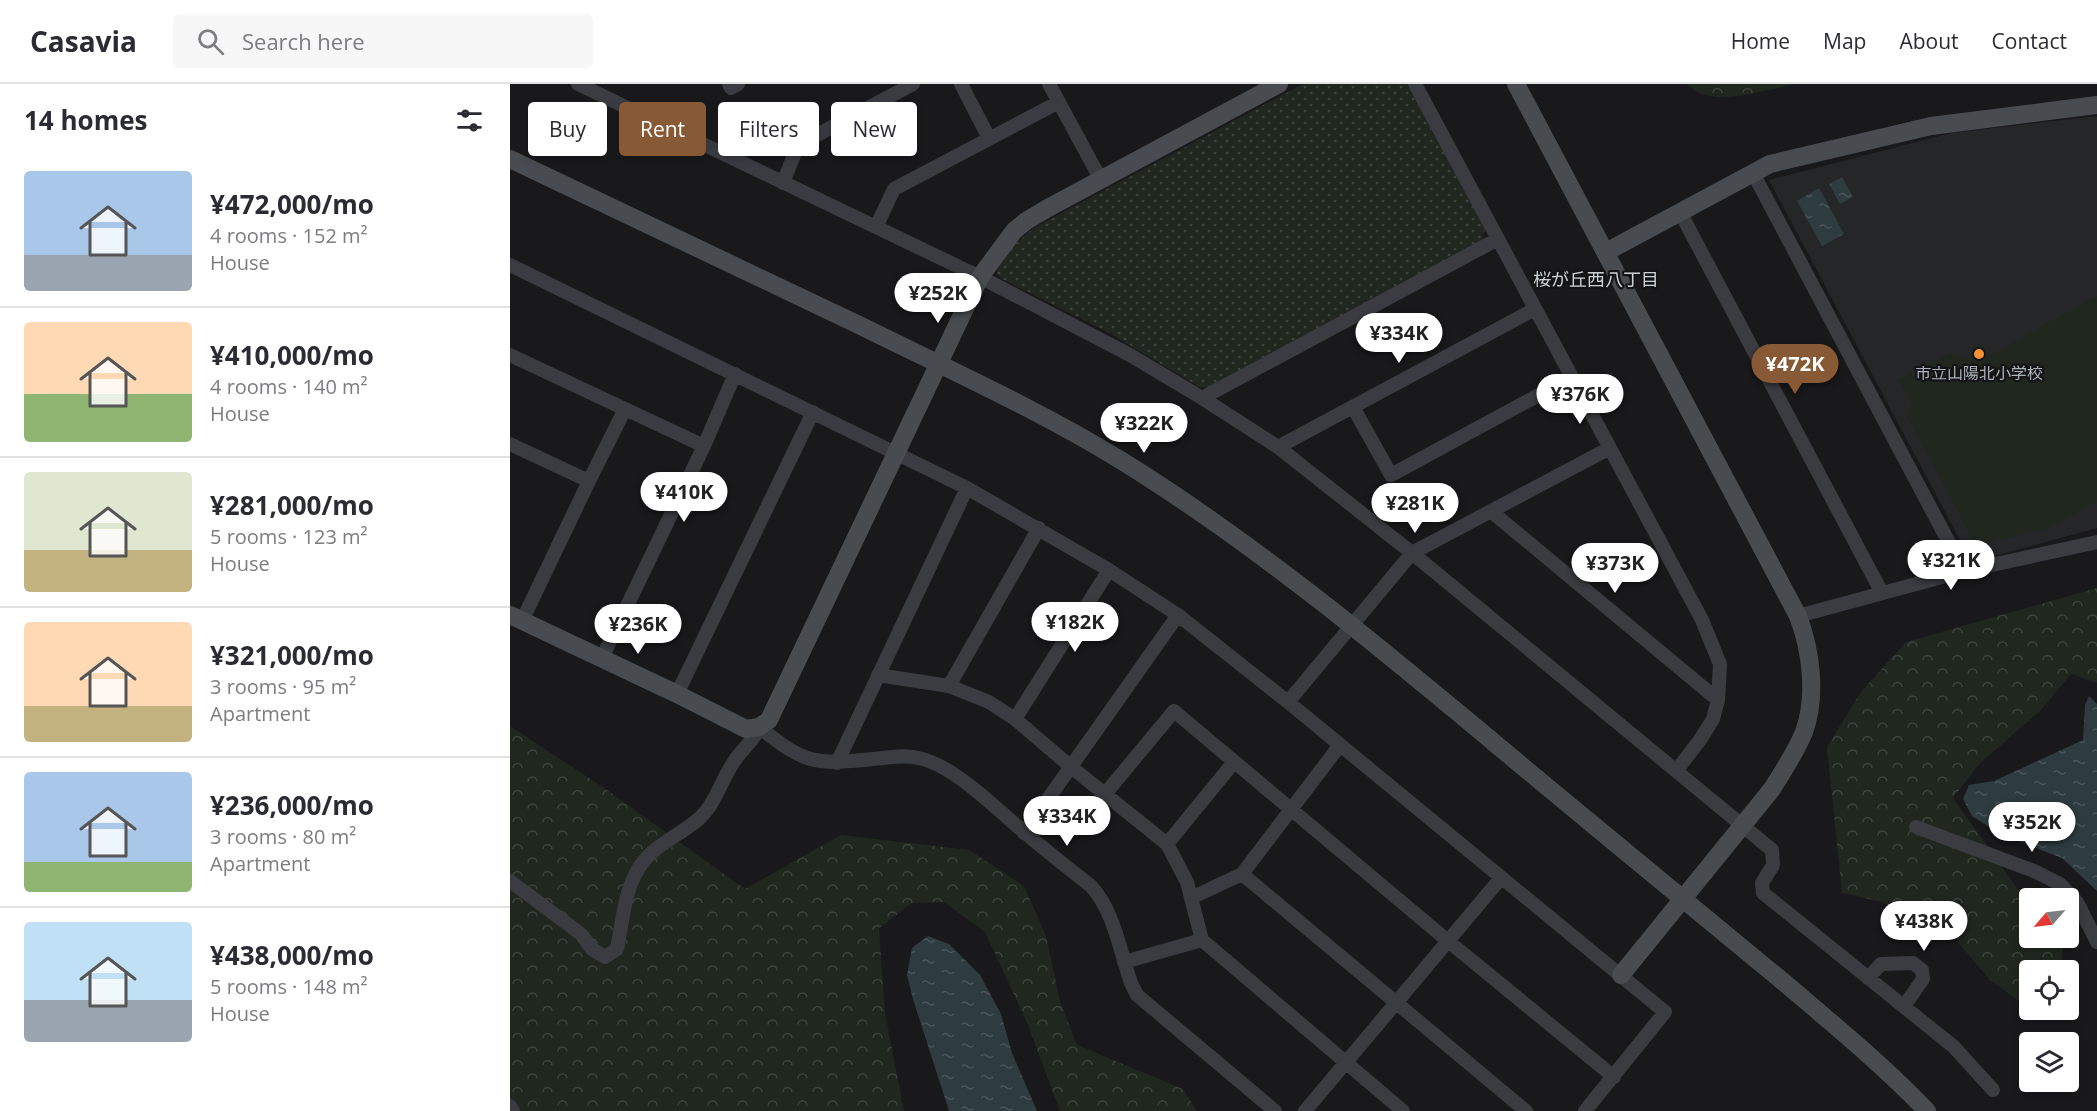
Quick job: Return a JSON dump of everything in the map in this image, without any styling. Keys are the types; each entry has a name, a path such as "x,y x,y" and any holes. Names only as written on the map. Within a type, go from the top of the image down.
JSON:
{"street":[{"path":"578,84 599,89 783,183 980,277 1130,355 1278,447 1412,553 1772,850 1773,865 1762,883 1763,893 1954,1047 1994,1090"},
{"path":"729,84 730,88 738,84"},
{"path":"783,183 798,145 914,84"},
{"path":"961,84 989,138"},
{"path":"1049,84 1101,180"},
{"path":"625,409 516,618 746,729 759,727 770,720 980,277 1014,231 1026,221 1279,84"},
{"path":"1415,84 1702,620 1720,664 1718,700 1713,719 1676,771"},
{"path":"1516,84 1798,616 1806,636 1809,659 1811,696 1804,730 1790,760 1772,789 1621,975"},
{"path":"876,227 894,189 1059,102"},
{"path":"1606,252 1770,164 1931,126 2097,105"},
{"path":"510,159 939,364 1064,428 1120,460 1219,524 1268,559 1352,626 1683,898 1859,1046 1927,1111"},
{"path":"1752,173 1964,571"},
{"path":"1680,212 1882,593"},
{"path":"1202,398 1498,239"},
{"path":"510,265 967,488 1109,570 1178,615 1288,702 1665,1011 1585,1111"},
{"path":"1278,447 1534,309"},
{"path":"510,354 704,446"},
{"path":"602,658 704,446 735,374"},
{"path":"1353,407 1391,475 1572,377"},
{"path":"677,694 813,412"},
{"path":"510,444 589,481"},
{"path":"1288,702 1412,553 1610,448"},
{"path":"837,763 967,488"},
{"path":"1492,512 1718,700"},
{"path":"949,686 1039,528"},
{"path":"1798,616 1964,571 2097,542"},
{"path":"1015,719 1109,570"},
{"path":"1024,833 1178,615"},
{"path":"878,675 949,686 989,702 1015,719 1167,844 1186,882 1202,940 1402,1111"},
{"path":"1105,794 1174,711 1614,1077"},
{"path":"759,727 786,748 806,759 837,763 896,757 919,758 948,770 1100,895 1137,994 1147,1005 1275,1111"},
{"path":"510,881 581,934 592,949 605,957 617,949 629,890 636,871 662,843 696,822 712,805 735,760 755,738 759,727"},
{"path":"1191,898 1242,873 1340,745"},
{"path":"1167,844 1234,762"},
{"path":"1916,827 2034,870 2060,884 2077,902 2097,942"},
{"path":"1242,873 1526,1111"},
{"path":"1305,1111 1501,878"},
{"path":"1124,962 1202,940"},
{"path":"1868,978 1881,964 1913,963 1922,969 1923,979 1904,1006"},
{"path":"510,1106 513,1111"}],"shaded area":[{"name":"市立山陽北小学校","path":"2097,116 2097,528 1976,561 1969,557 1769,180 1951,133"}],"green space":[{"path":"1303,84 1408,84 1485,229 1482,241 1210,388 1199,387 1113,335 1002,279 996,273 1008,251 1032,229"},
{"path":"1687,84 1794,84 1723,97 1697,92"},
{"path":"2097,296 2097,501 2049,528 1976,545 1905,412 1913,407 1899,380 1951,353 1978,362"},
{"path":"2097,588 2097,683 2071,674 2041,710 1979,764 1953,798 2019,891 2019,948 2063,948 2062,960 2019,960 2019,1001 1989,979 1948,930 1882,902 1842,893 1827,747 1861,692 1906,642"},
{"path":"510,726 604,788 745,889 841,835 969,850 1024,886 1046,936 1060,1001 1077,1045 1183,1089 1197,1111 1060,1111 1028,1025 985,932 944,902 912,903 879,928 885,1013 904,1111 510,1111"}],"water":[{"path":"1842,177 1853,197 1840,204 1829,184"},
{"path":"1819,188 1844,234 1822,246 1797,201"},
{"path":"2089,696 2097,704 2097,891 2062,858 2000,834 1972,816 1963,799 1969,785 1994,781 2083,740 2085,705"},
{"path":"928,936 949,944 980,975 1001,1014 1012,1053 1037,1111 949,1111 907,975 912,948"}],"place":[{"name":"市立山陽北小学校","path":"1979,354"}],"district":[{"name":"桜が丘西八丁目","path":"1596,280"}]}
